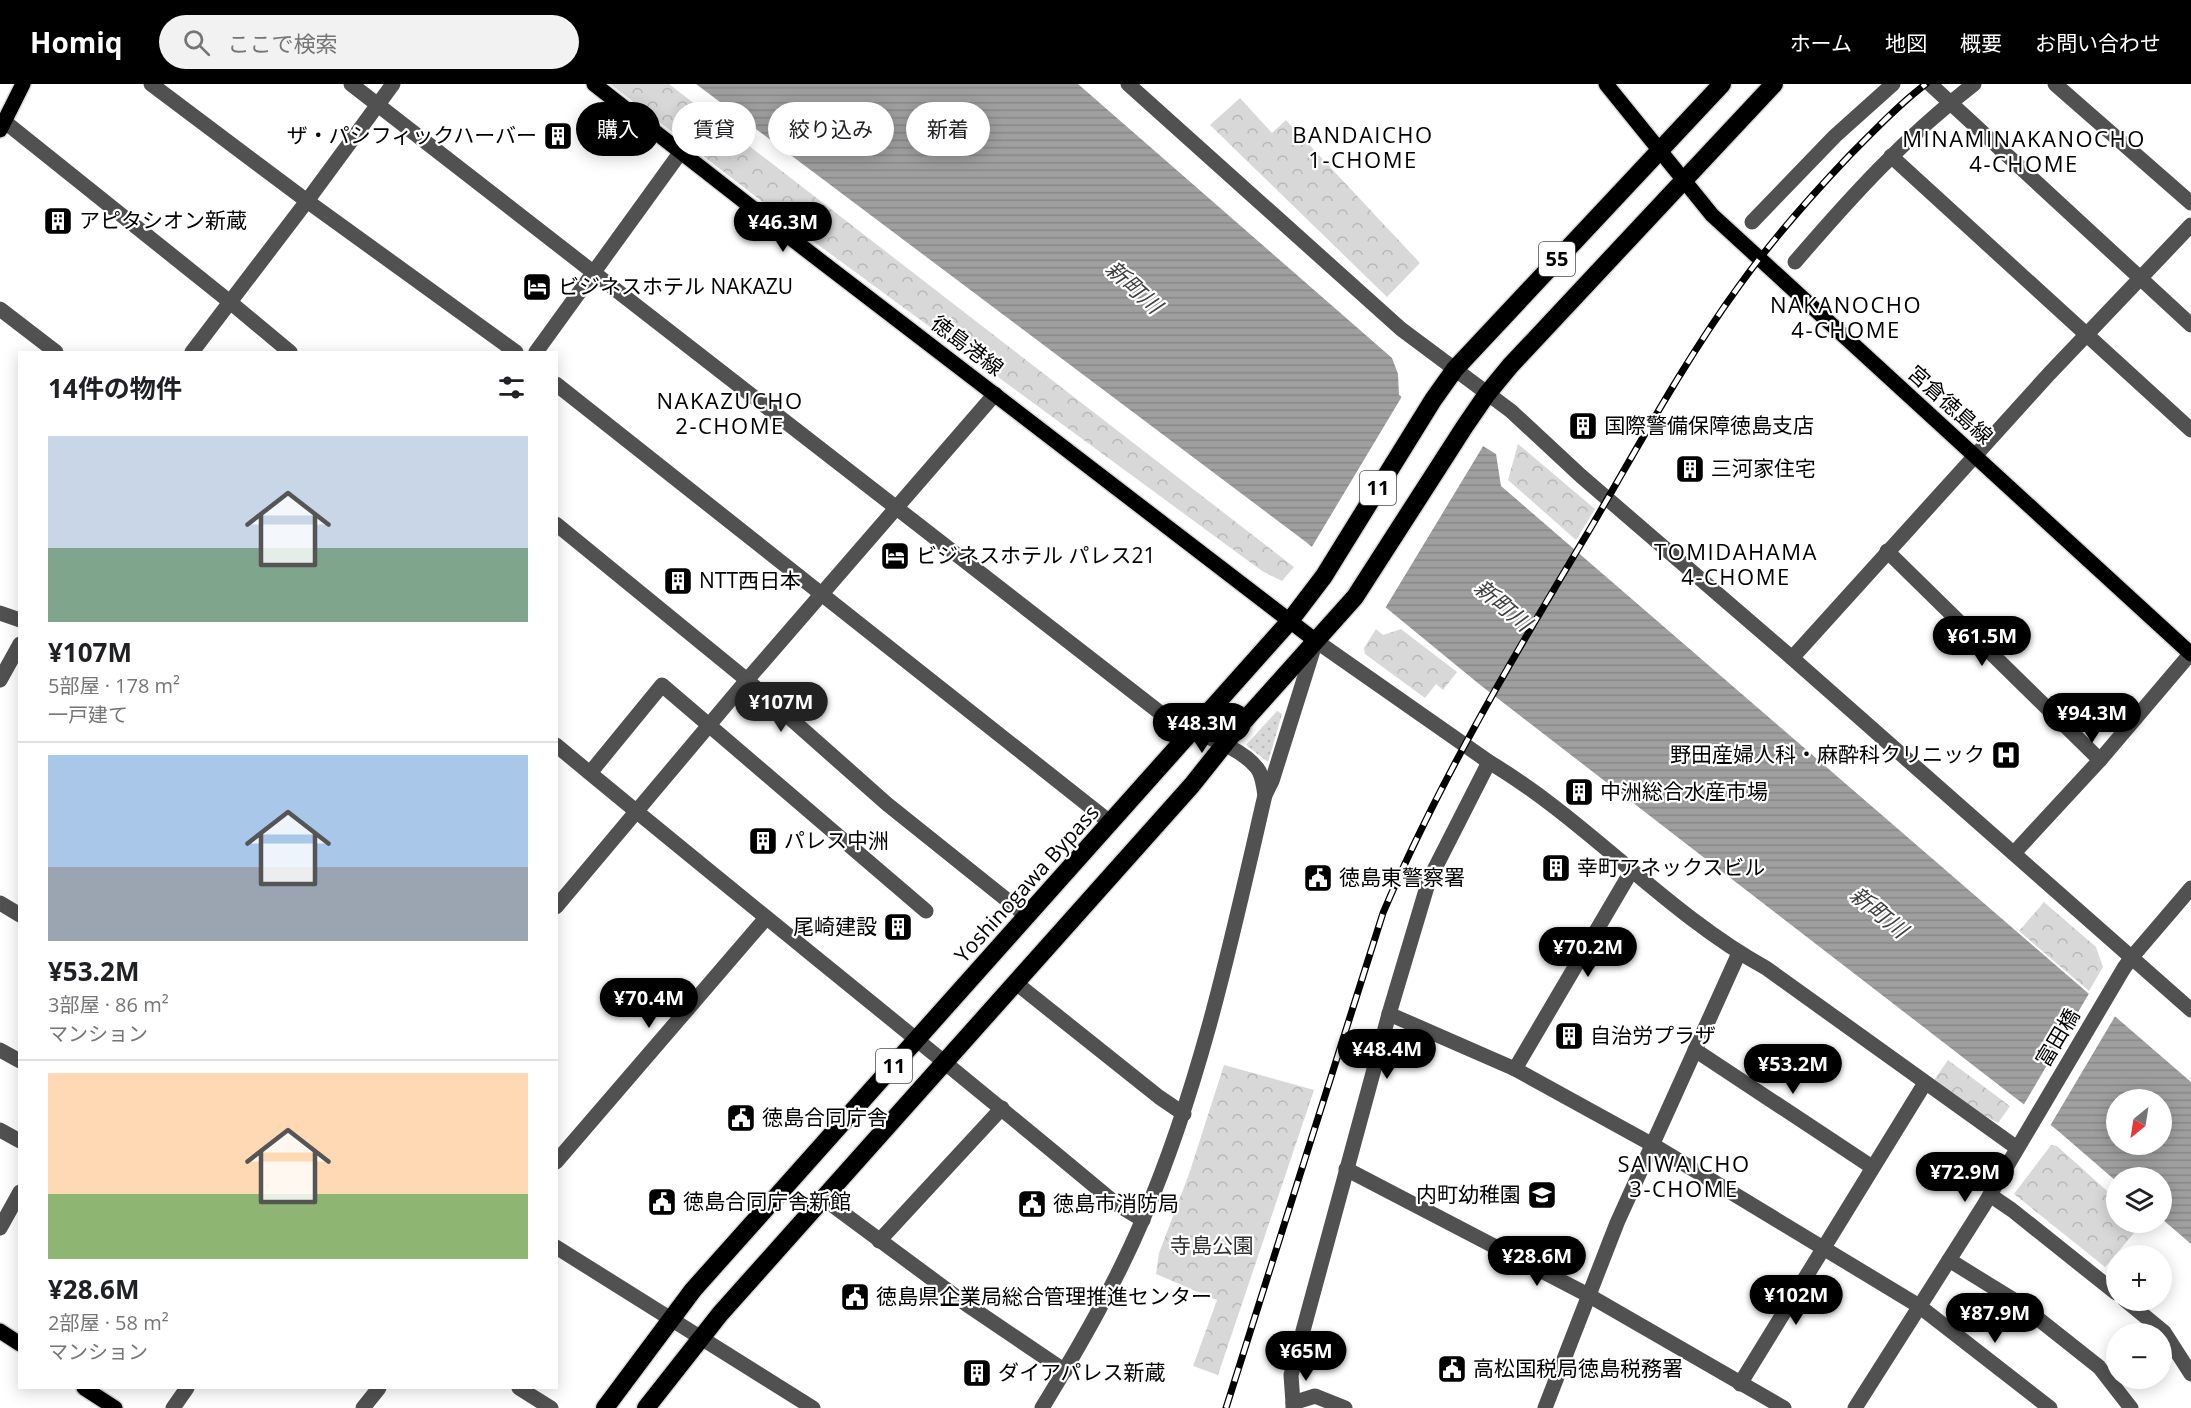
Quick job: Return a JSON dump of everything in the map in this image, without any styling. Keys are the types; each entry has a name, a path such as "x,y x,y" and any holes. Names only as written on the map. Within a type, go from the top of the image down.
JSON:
{"highway":[{"name":"55","path":"1455,369 1722,84"},
{"name":"55","path":"1488,394 1510,366 1774,84"},
{"name":"Yoshinogawa Bypass","path":"605,1408 693,1290 1289,622 1324,576 1432,400 1455,369"},
{"name":"11","path":"646,1408 702,1337 1192,785 1224,745 1355,597 1488,394"}],"main road":[{"path":"2,126 23,84"},
{"name":"徳島港線","path":"594,84 672,147"},
{"name":"宮倉徳島線","path":"1606,84 1712,215 2191,654"},
{"name":"徳島港線","path":"684,156 1316,641"},
{"path":"0,1331 18,1343"},
{"path":"86,1389 115,1408"}],"street":[{"path":"151,84 307,201 515,351"},
{"path":"351,84 1172,722 1224,745 1247,759 1258,769 1265,795"},
{"path":"193,351 393,84"},
{"path":"1128,84 1401,329 1511,411 1590,484 1792,658 2191,1010"},
{"path":"1752,222 1835,136 1893,84"},
{"path":"1930,84 2191,325"},
{"path":"1794,262 1891,156 1950,102 1974,84"},
{"path":"2055,84 2191,203"},
{"path":"2,126 230,302 289,351"},
{"path":"537,351 678,156"},
{"path":"1891,156 2191,430"},
{"path":"1792,658 1887,550 2191,225"},
{"path":"0,309 55,351"},
{"path":"558,386 1111,823"},
{"path":"558,905 747,680 995,393"},
{"path":"558,526 747,680 887,804 1027,916"},
{"path":"1887,550 2100,760"},
{"path":"0,613 18,619"},
{"path":"1042,1408 1098,1313 1143,1220 1184,1114 1217,997 1265,795 1272,781 1316,641 1512,776 1739,953 1766,968 2017,1148"},
{"path":"2014,853 2100,760 2191,654"},
{"path":"0,680 15,664"},
{"path":"590,773 662,685 926,911"},
{"path":"558,747 766,918 946,1061 1114,1203 1143,1220"},
{"path":"1345,1408 1315,1396 1293,1405 1291,1375 1389,1014 1429,880 1489,762"},
{"path":"1515,1069 1632,870"},
{"name":"富田橋","path":"1855,1408 1990,1195 2132,957 2191,888"},
{"path":"0,903 18,914"},
{"path":"558,1160 766,918"},
{"path":"1545,1408 1617,1223 1739,953"},
{"path":"1016,983 1159,1097 1184,1114"},
{"path":"1389,1014 1515,1069 1653,1144 1919,1306 2050,1408"},
{"path":"0,1050 18,1060"},
{"path":"1695,1050 1872,1167"},
{"path":"1740,1383 1925,1083"},
{"path":"879,1241 1002,1108"},
{"path":"0,1130 18,1140"},
{"path":"1346,1169 1588,1294 1784,1408"},
{"path":"1990,1195 2028,1222 2106,1285"},
{"path":"0,1228 18,1196"},
{"path":"824,1198 966,1304 1065,1371"},
{"path":"558,1248 673,1318 813,1408"},
{"path":"1949,1260 2017,1302 2099,1367 2131,1408"},
{"path":"2138,1311 2164,1332 2191,1374"},
{"path":"173,1408 186,1389"},
{"path":"363,1408 378,1389"},
{"path":"521,1389 551,1408"}],"green space":[{"path":"610,84 669,84 692,102 672,102 672,132 660,123 660,102 633,102"},
{"path":"1240,98 1272,133 1286,120 1420,263 1387,297 1210,125"},
{"path":"756,151 1294,567 1282,581 1262,571 813,241 703,156 756,156"},
{"path":"1518,444 1595,509 1576,540 1508,480"},
{"path":"1376,629 1383,635 1401,629 1457,672 1443,690 1436,684 1425,698 1365,654 1364,648"},
{"path":"1277,711 1282,714 1268,762 1246,745"},
{"path":"2044,902 2096,947 2103,967 2089,991 2019,931"},
{"path":"1948,1060 2010,1106 1998,1123 1966,1105 1934,1080"},
{"name":"寺島公園","path":"1224,1065 1314,1090 1218,1375 1193,1366 1217,1300 1156,1274 1159,1253 1189,1174"},
{"path":"2051,1145 2057,1146 2106,1190 2106,1233 2134,1233 2124,1245 2106,1245 2105,1267 2014,1194"}],"water":[{"name":"新町川","path":"696,84 1078,84 1392,358 1398,374 1399,395 1496,454 1501,486 2191,1082 2191,1244 2172,1228 2172,1167 2106,1167 2106,1172 2057,1130 1479,684 1306,542 792,156 894,156 894,102 768,102 768,138 756,129 756,102 720,102"}],"pier":[{"path":"1402,393 1485,443 1384,610 1310,550"},
{"path":"2091,990 2117,1013 2050,1126 2023,1106"}],"railway":[{"path":"1226,1408 1383,913 1405,863 1454,766 1507,670 1718,315 1765,252 1820,187 1886,119 1926,84"}],"place":[{"name":"ザ・パシフィックハーバー","path":"558,136"},
{"name":"アピタシオン新蔵","path":"58,221"},
{"name":"ビジネスホテル NAKAZU","path":"537,287"},
{"name":"国際警備保障徳島支店","path":"1583,426"},
{"name":"三河家住宅","path":"1690,469"},
{"name":"ビジネスホテル パレス21","path":"895,556"},
{"name":"NTT西日本","path":"678,581"},
{"name":"野田産婦人科・麻酔科クリニック","path":"2006,755"},
{"name":"中洲総合水産市場","path":"1579,792"},
{"name":"パレス中洲","path":"763,841"},
{"name":"幸町アネックスビル","path":"1556,868"},
{"name":"徳島東警察署","path":"1318,878"},
{"name":"尾崎建設","path":"898,927"},
{"name":"自治労プラザ","path":"1569,1036"},
{"name":"徳島合同庁舎","path":"741,1118"},
{"name":"内町幼稚園","path":"1542,1195"},
{"name":"徳島合同庁舎新館","path":"662,1202"},
{"name":"徳島市消防局","path":"1032,1204"},
{"name":"徳島県企業局総合管理推進センター","path":"855,1297"},
{"name":"高松国税局徳島税務署","path":"1452,1369"},
{"name":"ダイアパレス新蔵","path":"977,1373"}],"district":[{"name":"BANDAICHO 1-CHOME","path":"1363,148"},
{"name":"MINAMINAKANOCHO 4-CHOME","path":"2024,152"},
{"name":"NAKANOCHO 4-CHOME","path":"1846,318"},
{"name":"NAKAZUCHO 2-CHOME","path":"730,414"},
{"name":"TOMIDAHAMA 4-CHOME","path":"1736,564"},
{"name":"SAIWAICHO 3-CHOME","path":"1684,1176"}]}
